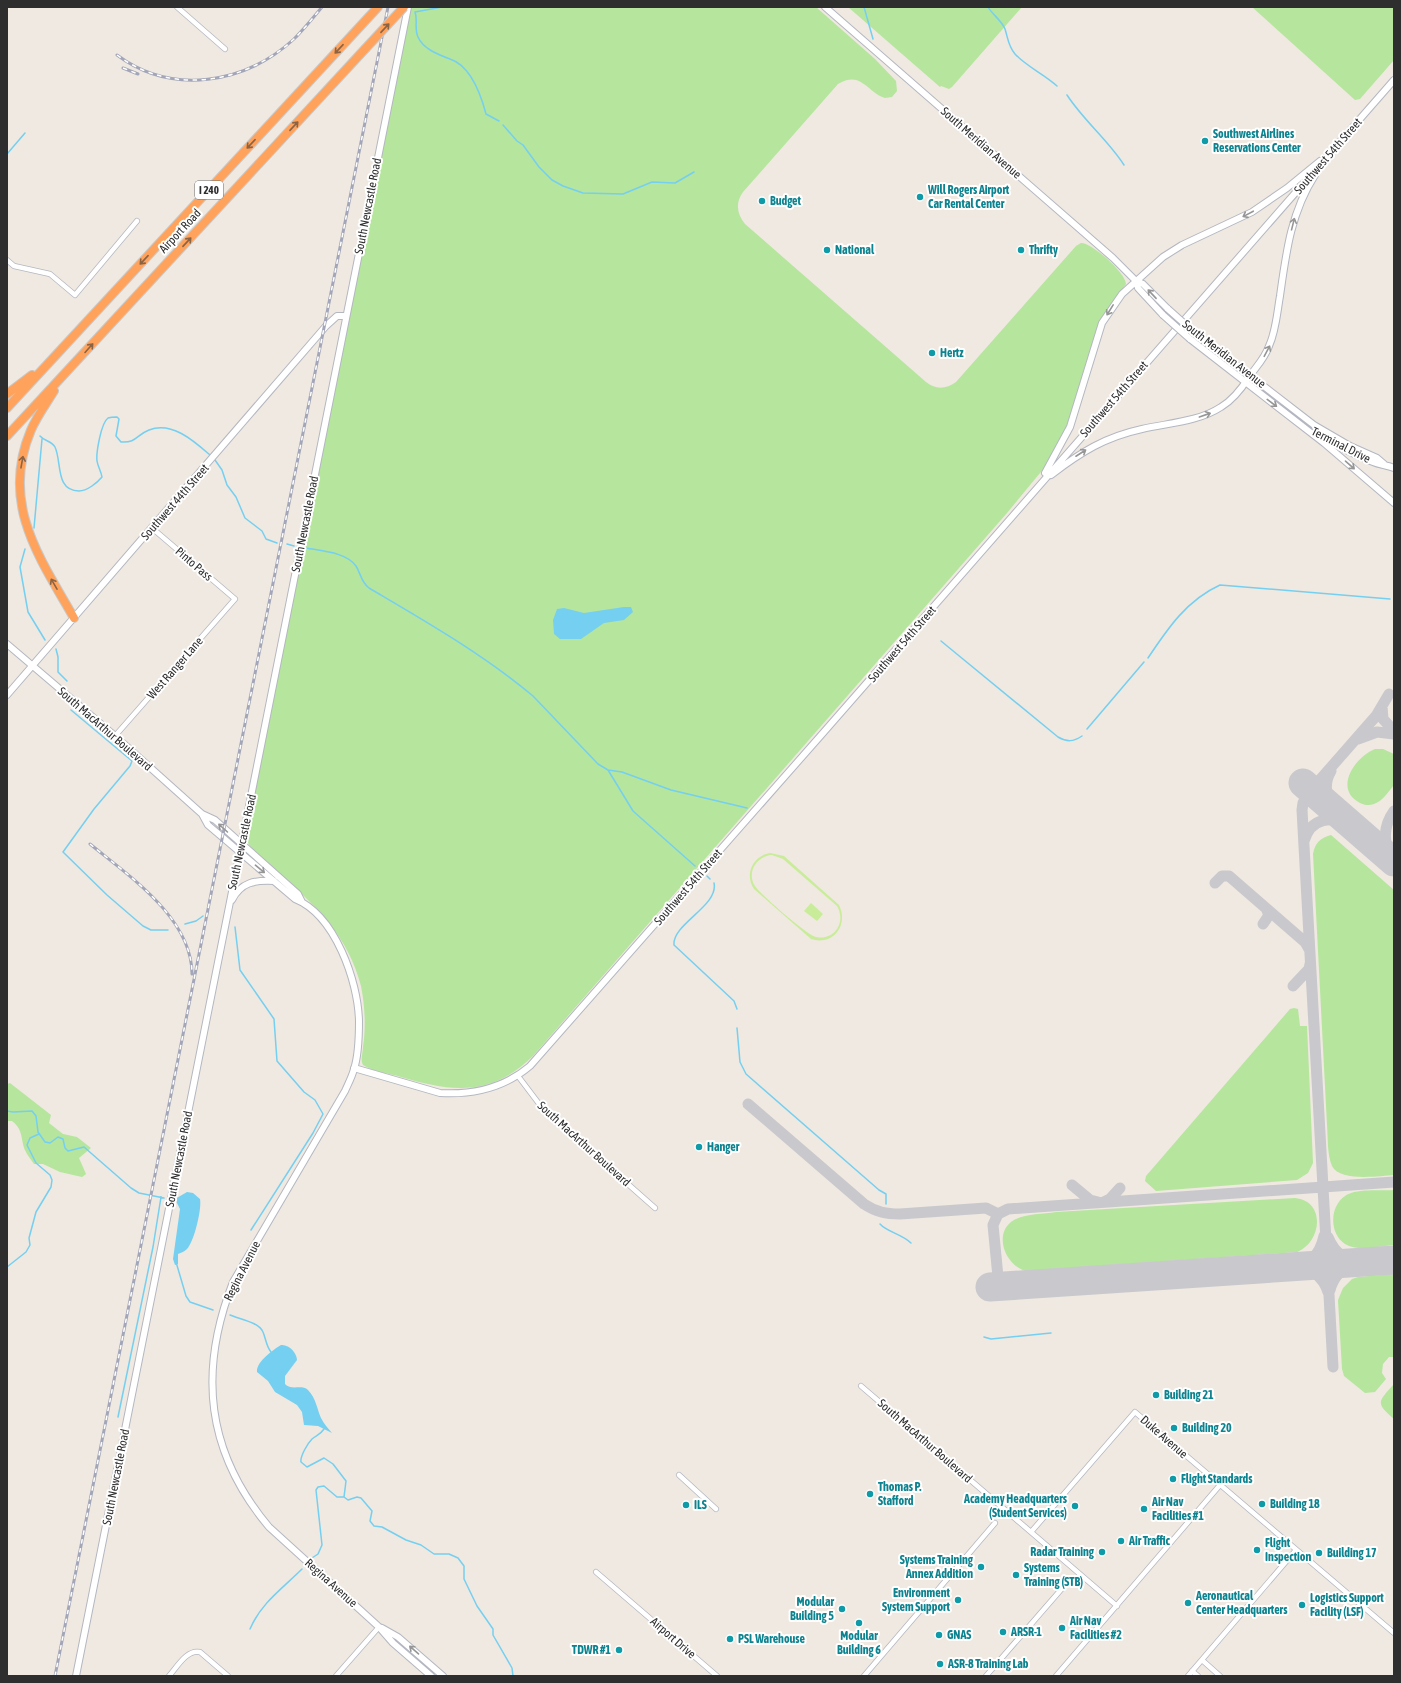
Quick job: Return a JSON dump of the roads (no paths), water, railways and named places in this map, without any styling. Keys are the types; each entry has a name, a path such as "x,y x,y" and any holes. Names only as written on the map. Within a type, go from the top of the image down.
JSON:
{"highway":[{"name":"Airport Road","path":"7,408 378,7"},
{"name":"Airport Road","path":"7,436 404,7"},
{"path":"7,394 51,360"},
{"path":"63,376 36,419 26,443 21,468 20,494 24,518 32,543 74,618"}],"main road":[{"name":"South Newcastle Road","path":"76,1676 408,7"},
{"name":"South Meridian Avenue","path":"825,7 1113,258 1136,281 1143,284 1195,333 1314,425"},
{"name":"Southwest 54th Street","path":"354,1068 440,1093 468,1094 492,1088 518,1076 530,1066 560,1034 1039,484 1394,80"},
{"path":"1039,484 1070,427 1102,323 1112,306 1136,281 1172,251 1252,212 1276,196 1335,148"},
{"path":"1039,484 1093,445 1125,433 1186,421 1212,412 1230,401 1246,383 1264,356 1273,336 1288,244 1297,209 1314,176 1335,148"},
{"name":"South Meridian Avenue","path":"1136,281 1138,288 1163,315 1190,339 1298,423"},
{"name":"Southwest 44th Street","path":"7,695 326,326 337,316 346,316"},
{"path":"326,326 337,322 341,324 343,331"},
{"path":"1298,423 1394,503"},
{"name":"Terminal Drive","path":"1298,423 1359,456 1375,463 1384,464 1394,468"},
{"name":"Terminal Drive","path":"1314,425 1350,446 1377,458 1384,464"},
{"name":"South MacArthur Boulevard","path":"7,644 115,736 202,814 215,820 298,894 302,902"},
{"name":"South MacArthur Boulevard","path":"202,814 208,825 295,899 302,902 320,917 339,946 351,975 359,1021 354,1068"},
{"path":"229,907 239,889 247,883 255,881 274,881"},
{"name":"Regina Avenue","path":"354,1068 331,1118 233,1282 219,1320 213,1356 212,1382 214,1418 226,1459 238,1485 255,1510 281,1540 325,1577 379,1627 393,1643 431,1676"},
{"name":"Regina Avenue","path":"379,1627 398,1637 443,1676"}],"street":[{"path":"177,7 225,49"},
{"path":"7,260 14,266 50,274 75,295 137,221"},
{"name":"Pinto Pass","path":"152,528 235,599"},
{"name":"West Ranger Lane","path":"115,736 235,599"},
{"name":"South MacArthur Boulevard","path":"518,1076 543,1109 655,1208"},
{"name":"South MacArthur Boulevard","path":"861,1386 1116,1606"},
{"name":"Duke Avenue","path":"1031,1532 1136,1412 1394,1633"},
{"path":"679,1475 716,1509"},
{"path":"1056,1676 1220,1485"},
{"path":"864,1676 995,1523"},
{"path":"1188,1676 1296,1550"},
{"name":"Airport Drive","path":"596,1572 717,1676"},
{"path":"986,1676 1065,1585"},
{"path":"336,1676 379,1627"},
{"path":"169,1676 187,1655 196,1651 200,1652 228,1676"},
{"path":"1202,1660 1220,1676"},
{"path":"1192,1671 1198,1676"}],"water":[{"path":"631,607 633,612 624,620 604,623 581,639 560,639 554,634 553,620 557,609 564,608 584,613"},
{"path":"187,1192 193,1193 200,1199 199,1217 190,1245 186,1250 178,1254 178,1264 175,1265 173,1259 180,1209 175,1199"},
{"path":"281,1345 287,1346 297,1357 297,1360 285,1376 285,1384 290,1387 306,1388 311,1393 322,1420 332,1433 318,1426 304,1425 302,1412 297,1405 275,1392 268,1381 257,1372 257,1368 262,1360"}],"waterway":[{"path":"442,7 415,12 416,31 418,37 427,48 450,59 464,68 478,90 486,114 499,121"},
{"path":"864,7 873,39"},
{"path":"988,7 1004,26 1010,45 1015,54 1057,86"},
{"path":"1067,95 1111,147 1124,165"},
{"path":"503,125 517,141 523,145 539,167 552,180 563,186 583,193 623,194 652,182 675,183 694,172"},
{"path":"7,154 25,133"},
{"path":"40,436 52,443 55,447 61,475 66,486 71,490 79,491 85,490 92,486 102,477 97,461 97,452 103,426 108,418 117,417 119,419 116,436 121,442 133,440 149,430 166,428 182,434 210,455"},
{"path":"34,528 42,439"},
{"path":"215,460 222,470 227,485 236,497 245,518 262,531 266,539 277,543"},
{"path":"287,544 294,546"},
{"path":"306,548 333,553 352,561 366,586 474,652 533,696 598,764 608,770 633,811 695,866"},
{"path":"25,549 20,567 28,612 45,640"},
{"path":"1148,658 1179,616 1208,591 1220,585 1390,599"},
{"path":"941,641 1058,737 1070,741 1082,736"},
{"path":"56,649 58,657 58,672 67,681"},
{"path":"1087,729 1144,662"},
{"path":"71,710 132,761 130,766 94,809 63,852 107,895 143,926 151,930 168,930"},
{"path":"608,770 622,772 671,790 747,808"},
{"path":"707,876 710,879"},
{"path":"714,883 714,891 710,899 680,930 675,937 674,945 734,1001 737,1009"},
{"path":"185,924 196,921 203,916"},
{"path":"235,927 240,970 274,1019 277,1061 304,1092 315,1100 323,1114 313,1133 251,1230"},
{"path":"737,1028 740,1062 746,1074 879,1190 886,1194 886,1204"},
{"path":"7,1111 32,1111 36,1116 38,1132 45,1142 50,1143 58,1137 63,1139 65,1148 68,1151 84,1147 131,1188 139,1193 164,1198"},
{"path":"7,1267 26,1252 30,1245 29,1238 36,1212 51,1187 52,1180 50,1175 36,1163 27,1145 30,1138 39,1134"},
{"path":"118,1417 153,1247 161,1197"},
{"path":"880,1224 911,1243"},
{"path":"176,1262 186,1296 190,1302 213,1310"},
{"path":"7,1291 7,1301"},
{"path":"230,1315 253,1323 261,1329 271,1352"},
{"path":"984,1337 991,1339 1051,1333"},
{"path":"324,1429 308,1443 303,1453 301,1462 307,1467 324,1458 333,1464 346,1481 344,1497"},
{"path":"312,1558 318,1554 322,1545 316,1490 318,1487 324,1486 337,1497 344,1497 348,1500 357,1497 361,1498 372,1511 370,1521 374,1526 382,1527 406,1540 421,1545 434,1554 449,1554 458,1558 464,1566 464,1579 477,1606 493,1629 493,1635 512,1668 513,1676"},
{"path":"250,1629 260,1611 266,1604 302,1569"}],"railway":[{"path":"117,55 138,68 161,76 184,80 208,79 231,75 253,66 275,54 294,39 322,7"},
{"path":"55,1676 388,7"},
{"path":"123,68 138,74"},
{"path":"90,844 139,884 156,900 170,917 182,935 189,954 192,974"}],"place":[{"name":"Southwest Airlines Reservations Center","path":"1205,141"},
{"name":"Will Rogers Airport Car Rental Center","path":"920,197"},
{"name":"Budget","path":"762,201"},
{"name":"National","path":"827,250"},
{"name":"Thrifty","path":"1021,250"},
{"name":"Hertz","path":"932,353"},
{"name":"Hanger","path":"699,1147"},
{"name":"Building 21","path":"1156,1395"},
{"name":"Building 20","path":"1174,1428"},
{"name":"Flight Standards","path":"1173,1479"},
{"name":"Thomas P. Stafford","path":"870,1494"},
{"name":"Building 18","path":"1262,1504"},
{"name":"ILS","path":"686,1505"},
{"name":"Academy Headquarters (Student Services)","path":"1075,1506"},
{"name":"Air Nav Facilities #1","path":"1144,1509"},
{"name":"Air Traffic","path":"1121,1541"},
{"name":"Flight Inspection","path":"1257,1550"},
{"name":"Radar Training","path":"1102,1552"},
{"name":"Building 17","path":"1319,1553"},
{"name":"Systems Training Annex Addition","path":"981,1567"},
{"name":"Systems Training (STB)","path":"1016,1575"},
{"name":"Environment System Support","path":"958,1600"},
{"name":"Aeronautical Center Headquarters","path":"1188,1603"},
{"name":"Logistics Support Facility (LSF)","path":"1302,1605"},
{"name":"Modular Building 5","path":"842,1609"},
{"name":"Modular Building 6","path":"859,1623"},
{"name":"Air Nav Facilities #2","path":"1062,1628"},
{"name":"ARSR-1","path":"1003,1632"},
{"name":"GNAS","path":"939,1635"},
{"name":"PSL Warehouse","path":"730,1639"},
{"name":"TDWR #1","path":"619,1650"},
{"name":"ASR-8 Training Lab","path":"940,1664"}]}
